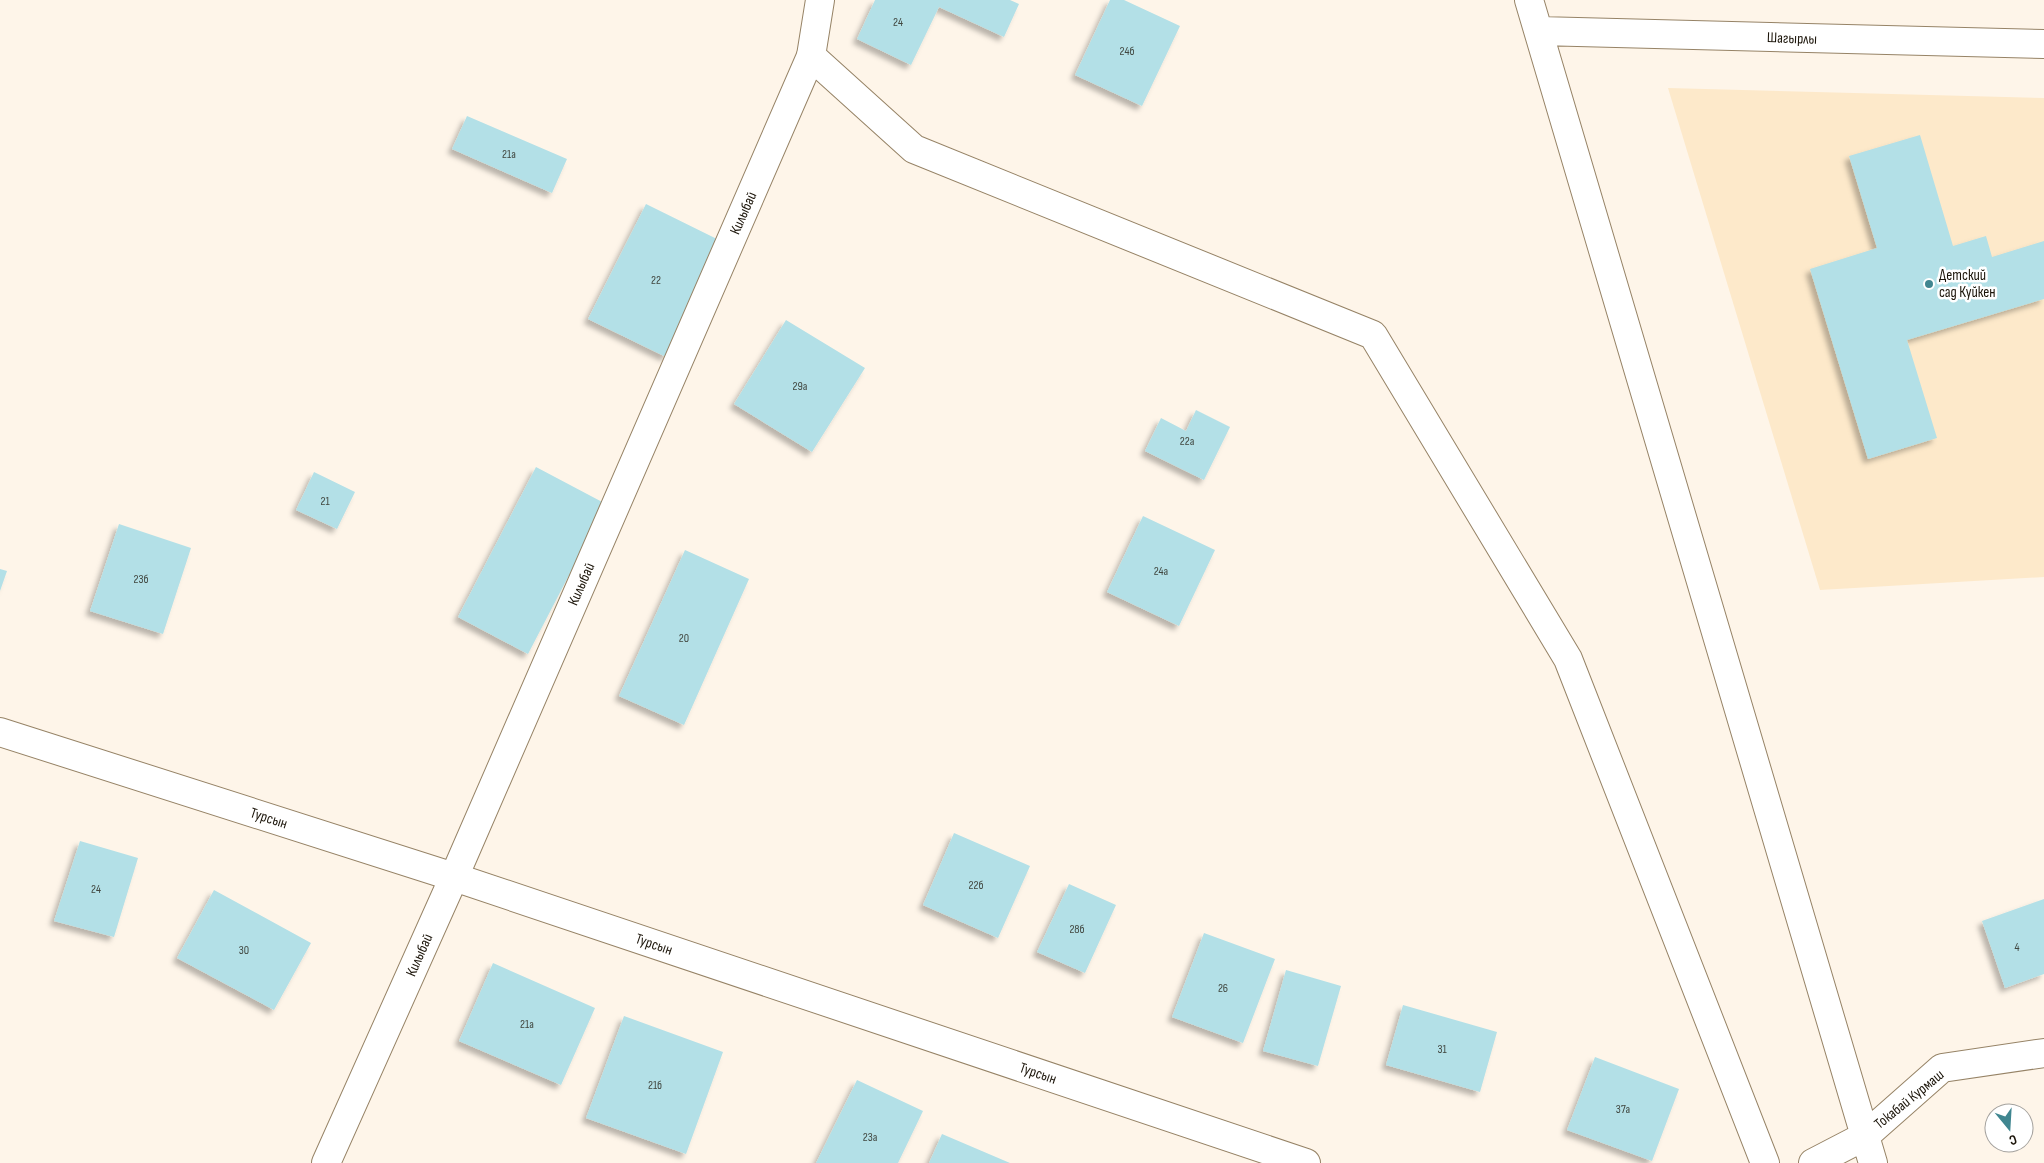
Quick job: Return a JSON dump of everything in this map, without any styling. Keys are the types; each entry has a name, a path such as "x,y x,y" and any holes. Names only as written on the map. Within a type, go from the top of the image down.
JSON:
{"street":[{"name":"Килыбай","path":"326,1163 454,877 811,56 820,0"},
{"path":"1529,0 1873,1163"},
{"name":"Шагырлы","path":"1539,31 2044,44"},
{"path":"811,56 914,148 1373,335 1568,659 1765,1163"},
{"name":"Турсын","path":"0,732 454,877 1306,1163"},
{"name":"Токабай Курмаш","path":"1813,1163 1865,1136 1942,1068 2044,1052"}],"shaded area":[{"path":"1668,88 2044,98 2044,577 1820,590"}],"building":[{"path":"875,0 1010,0 1019,4 1004,37 939,7 911,65 857,39"},
{"path":"1110,0 1124,0 1180,26 1142,106 1075,75"},
{"path":"467,116 567,159 552,193 452,149"},
{"name":"Детский сад Куйкен","path":"1920,135 1953,246 1986,236 1992,257 2044,241 2044,299 1907,340 1937,438 1868,459 1810,269 1877,248 1849,156"},
{"path":"646,204 723,242 666,357 588,319"},
{"path":"786,320 865,368 812,452 734,404"},
{"path":"1196,410 1230,427 1204,480 1145,451 1161,418 1186,431"},
{"path":"536,467 606,504 528,654 458,617"},
{"path":"314,472 355,492 337,529 296,510"},
{"path":"1143,516 1215,550 1179,626 1107,592"},
{"path":"119,524 191,548 163,634 90,611"},
{"path":"685,550 749,579 684,725 619,696"},
{"path":"0,569 7,571 0,591"},
{"path":"954,833 1030,866 998,938 923,905"},
{"path":"80,841 138,858 114,937 54,921"},
{"path":"1069,884 1116,905 1085,973 1037,952"},
{"path":"214,890 311,943 274,1010 177,958"},
{"path":"2044,899 2044,974 2005,988 1982,921"},
{"path":"1204,933 1275,959 1243,1043 1172,1017"},
{"path":"493,963 595,1008 561,1085 459,1041"},
{"path":"1286,970 1341,986 1318,1066 1263,1051"},
{"path":"1403,1005 1497,1032 1480,1092 1386,1065"},
{"path":"624,1016 723,1052 686,1154 586,1118"},
{"path":"1595,1057 1679,1089 1652,1161 1567,1130"},
{"path":"857,1080 923,1111 898,1163 816,1163"},
{"path":"942,1134 1010,1163 929,1163"}],"place":[{"name":"Детский сад Куйкен","path":"1929,284"}]}
